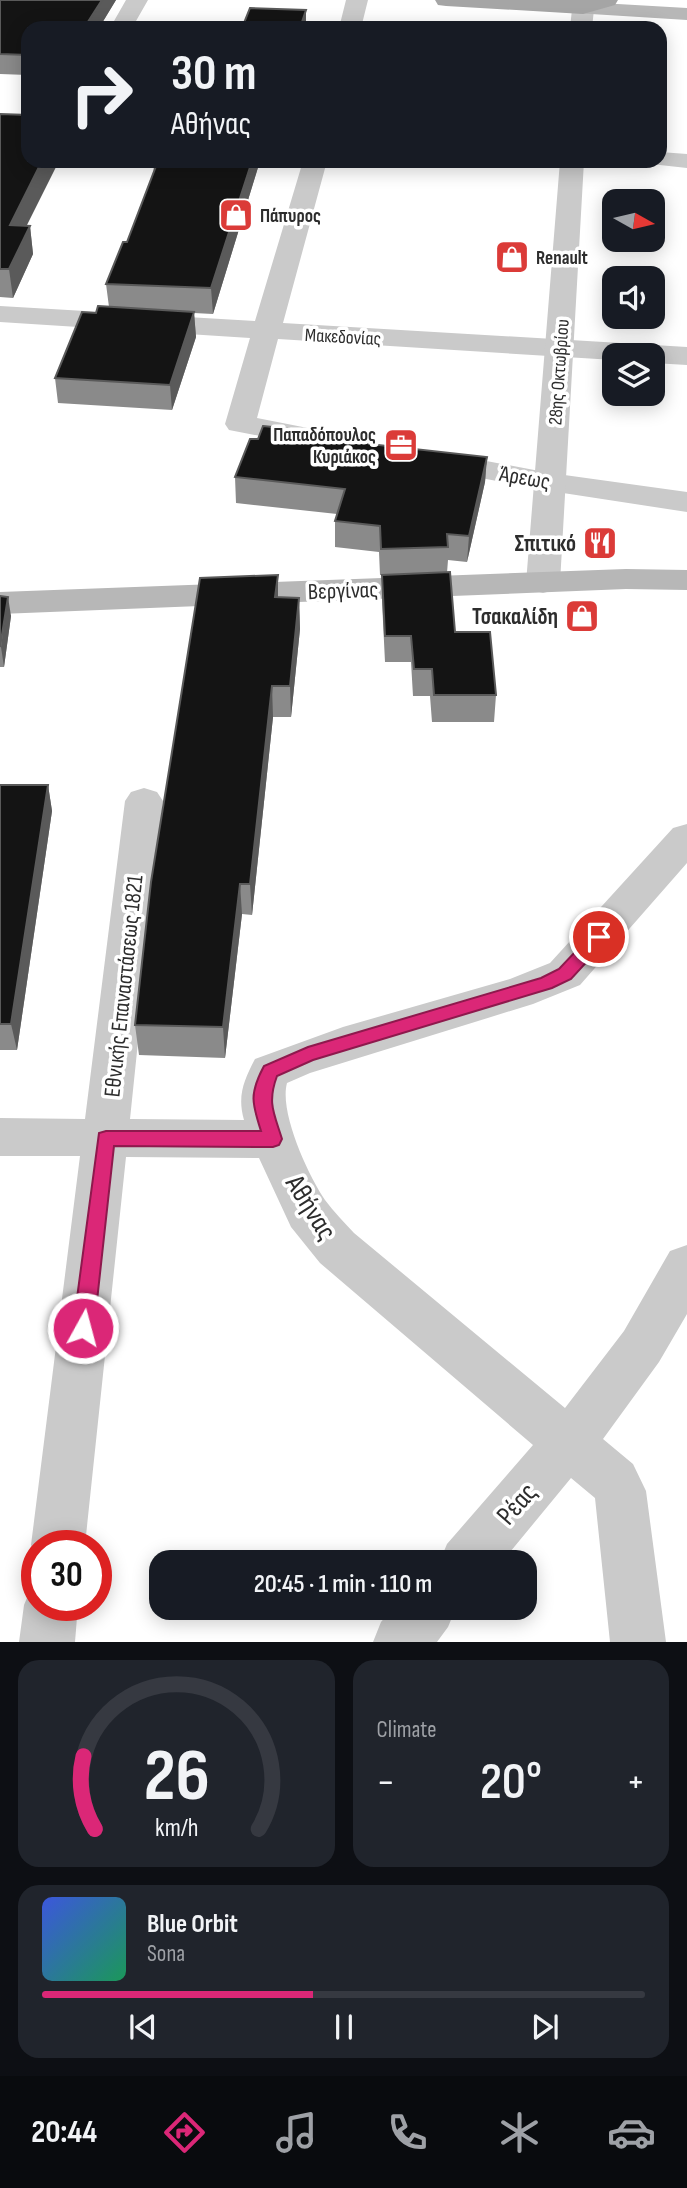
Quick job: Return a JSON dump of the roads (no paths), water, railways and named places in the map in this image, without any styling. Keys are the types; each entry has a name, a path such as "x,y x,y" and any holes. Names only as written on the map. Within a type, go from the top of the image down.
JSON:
{"main road":[{"path":"446,0 583,12 687,14"},
{"path":"583,12 607,0"},
{"path":"646,0 686,1"},
{"name":"Βεργίνας","path":"0,603 626,579 687,580"}],"street":[{"path":"125,21 137,0"},
{"path":"352,21 357,0"},
{"path":"667,160 687,161"},
{"path":"313,168 240,424 345,444"},
{"name":"28ης Οκτωβρίου","path":"543,583 572,168"},
{"name":"Μακεδονίας","path":"0,314 687,356"},
{"name":"Άρεως","path":"399,454 550,482 687,502"},
{"name":"Εθνικής Επαναστάσεως 1821","path":"60,1530 144,801"},
{"name":"Αθήνας","path":"638,1642 620,1491 615,1482 337,1248 308,1213 273,1139 261,1104 261,1094 270,1071 308,1054 498,999 546,984 565,974 687,838"},
{"path":"0,1138 273,1139"},
{"path":"568,1445 617,1382 687,1266"},
{"name":"Ρέας","path":"477,1550 568,1445"},
{"path":"401,1642 419,1620"},
{"path":"47,1642 49,1621"}],"place":[{"name":"Πάπυρος","path":"236,215"},
{"name":"Renault","path":"512,257"},
{"name":"Παπαδόπουλος Κυριάκος","path":"401,445"},
{"name":"Σπιτικό","path":"600,543"},
{"name":"Τσακαλίδη","path":"582,616"}]}
